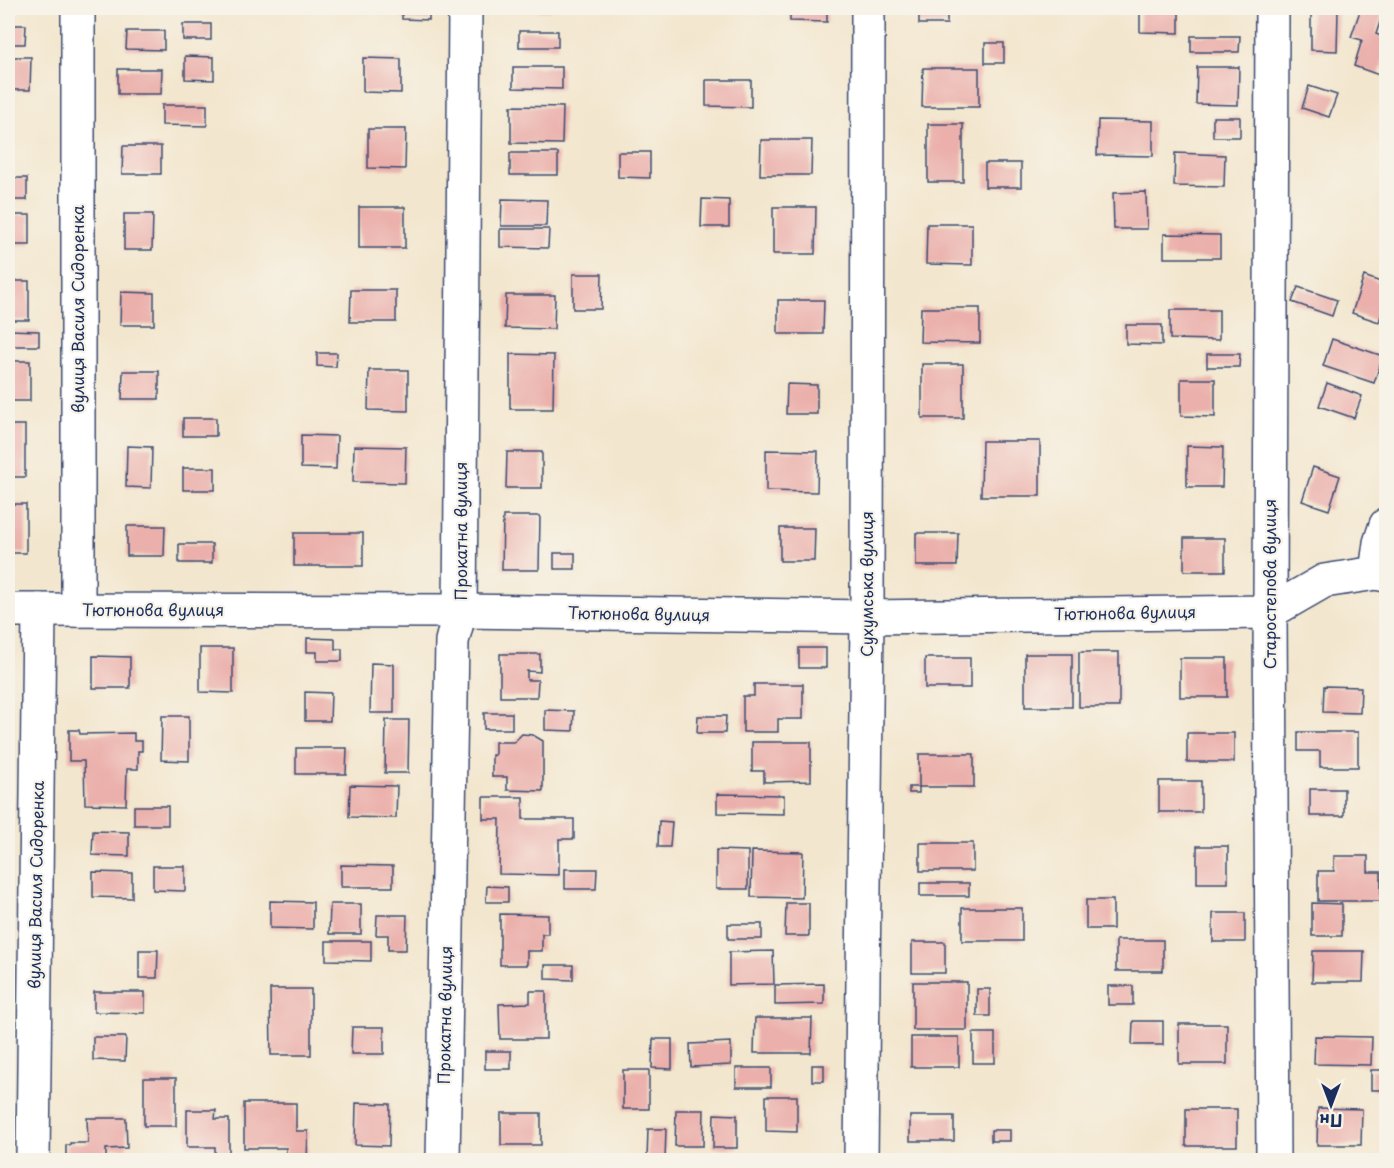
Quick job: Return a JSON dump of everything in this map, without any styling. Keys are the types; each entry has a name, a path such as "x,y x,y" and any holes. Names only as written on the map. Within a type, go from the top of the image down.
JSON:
{"street":[{"name":"вулиця Василя Сидоренка","path":"78,8 78,610"},
{"name":"Прокатна вулиця","path":"443,1161 452,641 460,611 465,8"},
{"name":"Сухумська вулиця","path":"861,1161 867,616 868,8"},
{"name":"Старостепова вулиця","path":"1272,8 1270,612 1273,1161"},
{"path":"1270,612 1383,551"},
{"name":"вулиця Василя Сидоренка","path":"23,610 33,1161"},
{"name":"Тютюнова вулиця","path":"23,610 460,611 867,616 1270,612"}],"building":[{"path":"402,8 429,8 429,20 402,19"},
{"path":"509,8 550,8 550,11 509,11"},
{"path":"790,8 827,8 827,22 790,21"},
{"path":"919,8 947,8 947,24 919,24"},
{"path":"1140,8 1179,8 1179,33 1140,32"},
{"path":"1361,8 1383,13 1376,34 1386,38 1386,52 1379,75 1354,66 1362,40 1351,37"},
{"path":"1311,11 1338,11 1337,51 1311,50"},
{"path":"183,24 211,24 211,40 183,40"},
{"path":"8,25 26,25 25,44 8,44"},
{"path":"127,31 164,31 164,50 126,49"},
{"path":"519,31 558,31 558,47 519,47"},
{"path":"1191,36 1240,36 1239,52 1191,52"},
{"path":"985,43 1004,43 1004,63 985,63"},
{"path":"185,56 214,57 214,80 185,79"},
{"path":"8,57 31,57 30,90 8,90"},
{"path":"363,58 401,59 401,93 363,92"},
{"path":"513,67 562,67 562,89 513,88"},
{"path":"1197,67 1239,67 1238,105 1196,104"},
{"path":"923,68 979,68 979,107 922,107"},
{"path":"118,69 162,69 161,94 118,94"},
{"path":"706,80 751,80 751,107 706,106"},
{"path":"1309,86 1337,95 1329,117 1302,108"},
{"path":"162,105 207,105 207,126 162,125"},
{"path":"511,106 563,107 562,144 511,143"},
{"path":"1213,117 1240,117 1240,137 1213,137"},
{"path":"1098,120 1153,121 1153,156 1097,155"},
{"path":"928,124 963,124 963,182 928,182"},
{"path":"368,129 406,129 405,169 368,168"},
{"path":"761,140 812,140 811,175 760,175"},
{"path":"123,146 161,146 161,174 122,174"},
{"path":"618,152 650,152 650,178 618,177"},
{"path":"510,153 558,153 558,175 510,175"},
{"path":"1175,153 1225,155 1224,187 1174,186"},
{"path":"985,163 1021,163 1021,187 985,187"},
{"path":"8,178 27,178 27,200 8,200"},
{"path":"1146,192 1147,229 1114,229 1113,193"},
{"path":"502,199 547,200 546,226 501,226"},
{"path":"702,199 729,200 729,227 701,227"},
{"path":"359,207 405,207 405,248 359,248"},
{"path":"773,207 816,207 815,254 773,254"},
{"path":"124,214 153,214 152,250 124,250"},
{"path":"8,215 30,215 30,245 8,245"},
{"path":"927,224 972,224 972,265 926,264"},
{"path":"500,229 549,229 548,248 500,247"},
{"path":"1164,234 1220,235 1220,258 1164,258"},
{"path":"573,274 602,274 601,309 573,309"},
{"path":"1364,276 1386,284 1386,300 1379,322 1352,313"},
{"path":"8,281 29,281 29,320 8,320"},
{"path":"1298,287 1337,300 1332,316 1292,302"},
{"path":"351,290 396,290 396,322 350,322"},
{"path":"121,292 154,293 154,325 120,325"},
{"path":"506,295 555,295 554,329 505,328"},
{"path":"778,300 824,300 823,334 778,334"},
{"path":"921,308 980,308 980,343 920,342"},
{"path":"1170,310 1219,310 1219,340 1170,339"},
{"path":"1126,325 1162,325 1162,345 1126,344"},
{"path":"8,330 39,331 39,346 8,346"},
{"path":"1332,339 1383,356 1374,383 1323,366"},
{"path":"317,353 337,353 336,367 317,366"},
{"path":"510,354 554,355 553,409 510,409"},
{"path":"1207,354 1240,354 1239,367 1207,367"},
{"path":"8,361 30,361 30,401 8,401"},
{"path":"922,364 963,364 963,418 922,418"},
{"path":"369,370 408,370 408,411 368,410"},
{"path":"123,371 159,371 159,399 122,399"},
{"path":"1181,379 1215,379 1215,417 1181,416"},
{"path":"1327,383 1362,396 1354,418 1319,406"},
{"path":"787,384 817,385 817,414 786,414"},
{"path":"183,418 216,418 216,436 183,436"},
{"path":"8,425 25,425 25,477 8,477"},
{"path":"301,435 337,436 336,469 301,468"},
{"path":"982,441 1040,441 1040,496 981,496"},
{"path":"127,446 152,447 151,488 126,487"},
{"path":"354,446 406,447 405,483 353,482"},
{"path":"1187,446 1223,447 1222,487 1187,487"},
{"path":"766,450 818,451 817,492 766,491"},
{"path":"507,452 542,452 542,488 506,488"},
{"path":"1313,467 1340,476 1329,510 1302,501"},
{"path":"183,468 215,468 215,490 183,490"},
{"path":"8,504 26,504 26,553 8,553"},
{"path":"503,516 540,516 539,570 502,570"},
{"path":"127,526 165,526 164,556 127,556"},
{"path":"780,528 815,528 814,561 780,561"},
{"path":"294,533 363,533 363,566 294,566"},
{"path":"916,533 958,533 957,566 916,566"},
{"path":"1184,538 1225,538 1225,571 1184,571"},
{"path":"179,544 212,544 212,563 179,563"},
{"path":"554,553 575,553 575,569 554,569"},
{"path":"307,638 335,639 335,649 342,649 342,661 317,661 317,652 307,652"},
{"path":"200,648 233,648 233,693 200,692"},
{"path":"799,648 826,648 826,668 799,668"},
{"path":"1079,652 1119,652 1119,707 1079,707"},
{"path":"500,654 540,654 540,672 527,671 527,680 538,680 537,697 500,697"},
{"path":"1025,654 1072,654 1072,707 1025,707"},
{"path":"93,656 130,657 130,688 93,688"},
{"path":"925,658 970,658 970,688 925,688"},
{"path":"1180,658 1227,658 1227,697 1180,697"},
{"path":"371,663 394,664 394,713 370,713"},
{"path":"754,684 803,684 803,719 778,719 778,732 743,732 743,696 754,696"},
{"path":"1324,686 1361,687 1360,713 1323,712"},
{"path":"305,692 331,693 330,721 305,721"},
{"path":"545,710 574,711 573,731 545,730"},
{"path":"484,713 512,713 512,729 484,729"},
{"path":"162,716 189,716 189,761 161,760"},
{"path":"698,716 726,716 725,733 697,733"},
{"path":"386,720 409,720 408,773 385,773"},
{"path":"69,730 79,730 80,734 134,733 134,741 142,741 142,751 138,751 138,769 127,769 126,805 85,804 84,761 69,761"},
{"path":"1298,732 1358,732 1358,767 1320,767 1320,751 1298,751"},
{"path":"1187,733 1234,733 1234,762 1187,762"},
{"path":"522,734 533,735 543,741 543,791 507,790 507,777 492,777 492,755 495,755 495,742 514,742"},
{"path":"752,742 811,742 811,781 764,782 764,771 752,771"},
{"path":"296,748 347,748 346,774 296,774"},
{"path":"919,754 974,754 974,787 919,787"},
{"path":"1159,781 1201,781 1201,812 1159,812"},
{"path":"350,785 397,786 396,818 349,817"},
{"path":"909,787 919,787 919,793 909,793"},
{"path":"1310,789 1344,789 1344,816 1310,816"},
{"path":"717,794 784,795 784,814 717,813"},
{"path":"483,797 523,797 523,819 574,819 574,839 559,839 559,875 499,874 500,819 483,819"},
{"path":"134,806 168,806 168,825 134,825"},
{"path":"659,821 672,822 670,847 658,847"},
{"path":"93,831 129,832 129,856 92,855"},
{"path":"920,843 973,843 973,871 920,871"},
{"path":"1197,846 1228,846 1228,883 1197,883"},
{"path":"716,850 748,851 748,889 716,889"},
{"path":"752,851 803,852 802,898 751,897"},
{"path":"1334,856 1368,856 1368,872 1381,872 1381,901 1318,901 1318,871 1334,871"},
{"path":"341,865 393,866 393,887 341,887"},
{"path":"153,866 185,866 185,891 153,890"},
{"path":"565,869 597,869 596,889 565,889"},
{"path":"93,872 132,873 132,898 93,897"},
{"path":"920,883 969,883 969,896 920,896"},
{"path":"487,886 508,887 508,902 486,902"},
{"path":"1086,900 1113,900 1113,929 1086,929"},
{"path":"270,901 313,902 313,929 270,928"},
{"path":"786,903 809,903 809,936 785,936"},
{"path":"1312,903 1342,904 1342,936 1312,936"},
{"path":"330,904 361,904 361,934 329,934"},
{"path":"962,908 1022,908 1022,941 962,941"},
{"path":"1213,913 1245,913 1245,942 1213,942"},
{"path":"500,914 548,915 548,934 542,934 542,951 527,951 527,965 500,965"},
{"path":"377,915 407,915 406,950 388,950 388,935 376,935"},
{"path":"728,924 762,924 762,939 728,939"},
{"path":"1116,940 1163,940 1163,971 1116,971"},
{"path":"326,941 371,941 371,961 326,960"},
{"path":"912,942 945,942 945,973 912,973"},
{"path":"139,950 158,950 157,978 139,978"},
{"path":"773,951 774,984 729,985 729,952"},
{"path":"1313,951 1364,951 1363,982 1312,982"},
{"path":"545,965 573,965 573,980 545,979"},
{"path":"913,982 967,982 967,1030 913,1030"},
{"path":"824,984 824,1004 775,1005 775,985"},
{"path":"1108,986 1133,986 1133,1005 1108,1005"},
{"path":"270,989 311,989 311,1055 271,1055"},
{"path":"977,989 990,989 990,1016 977,1016"},
{"path":"530,991 546,991 546,1039 500,1039 499,1004 530,1003"},
{"path":"94,992 145,992 145,1013 94,1012"},
{"path":"755,1018 812,1018 811,1053 754,1053"},
{"path":"1133,1021 1163,1021 1163,1045 1132,1045"},
{"path":"1179,1024 1227,1024 1227,1064 1179,1064"},
{"path":"352,1027 384,1027 384,1054 351,1054"},
{"path":"973,1033 995,1033 995,1063 973,1063"},
{"path":"1315,1036 1372,1037 1371,1065 1314,1064"},
{"path":"93,1037 126,1037 125,1061 93,1060"},
{"path":"911,1037 959,1037 959,1067 911,1067"},
{"path":"653,1039 672,1039 672,1069 652,1068"},
{"path":"731,1042 731,1065 691,1067 690,1044"},
{"path":"485,1051 511,1051 511,1069 485,1069"},
{"path":"812,1065 824,1065 824,1081 812,1081"},
{"path":"736,1068 771,1068 771,1087 736,1087"},
{"path":"623,1070 649,1070 649,1109 623,1109"},
{"path":"1371,1070 1386,1070 1386,1090 1371,1090"},
{"path":"144,1078 176,1078 176,1126 144,1126"},
{"path":"766,1096 797,1096 797,1132 766,1131"},
{"path":"244,1103 296,1103 296,1131 308,1131 307,1160 286,1160 286,1148 244,1148"},
{"path":"356,1103 390,1104 389,1146 355,1145"},
{"path":"1318,1108 1362,1109 1361,1145 1317,1145"},
{"path":"1186,1109 1237,1109 1237,1146 1186,1146"},
{"path":"187,1110 216,1110 215,1119 229,1119 229,1156 215,1156 215,1147 187,1147"},
{"path":"676,1110 704,1110 703,1146 675,1146"},
{"path":"501,1113 541,1113 541,1145 501,1145"},
{"path":"714,1114 737,1115 737,1148 713,1148"},
{"path":"910,1116 954,1116 954,1141 910,1141"},
{"path":"87,1118 126,1118 127,1148 106,1149 106,1159 72,1160 72,1158 66,1158 66,1145 88,1143"},
{"path":"648,1129 666,1129 665,1160 647,1160"},
{"path":"991,1130 1010,1130 1010,1141 991,1141"}]}
